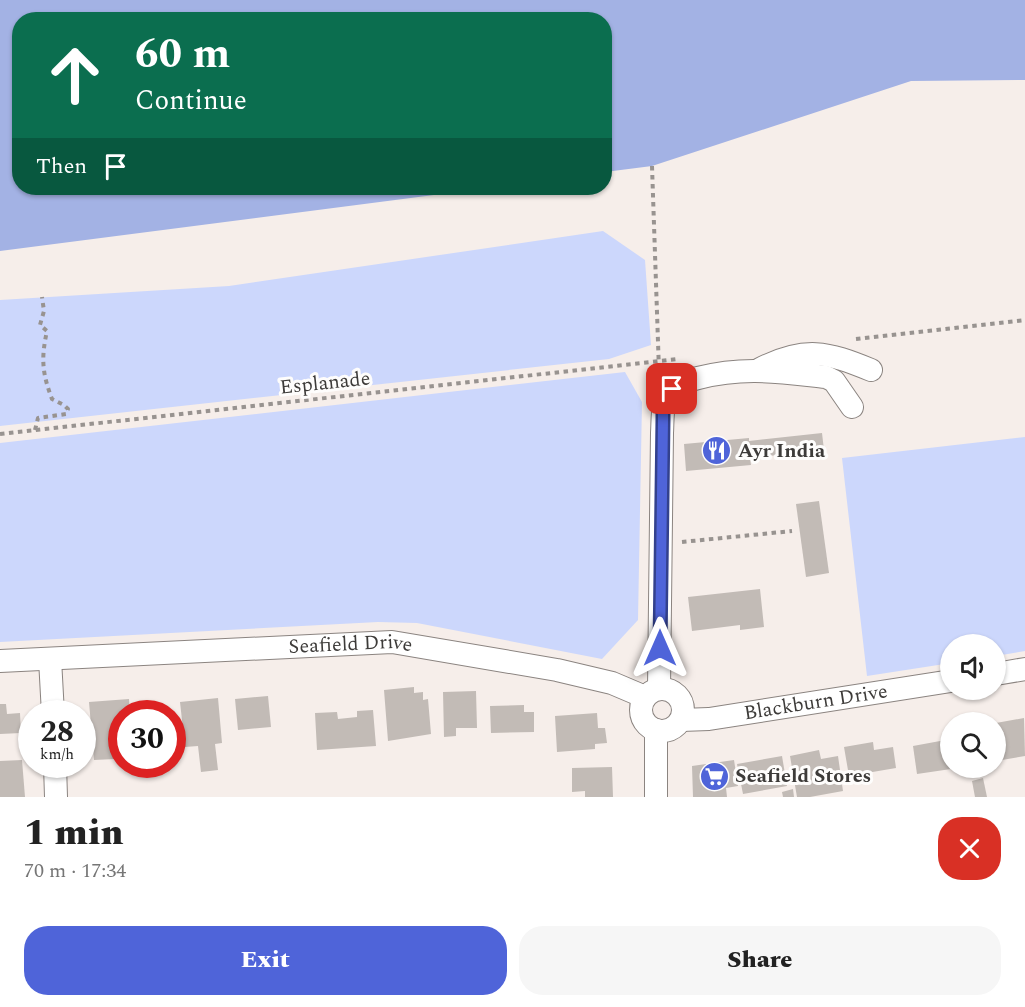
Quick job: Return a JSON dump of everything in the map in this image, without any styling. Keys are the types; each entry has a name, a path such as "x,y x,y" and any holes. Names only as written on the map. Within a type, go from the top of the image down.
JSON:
{"street":[{"path":"759,369 788,356 811,354 837,356 872,370"},
{"path":"652,693 666,689 677,696 683,707 681,720 668,731 650,728 642,717 641,710 652,693 660,544 663,405 672,389 689,381 714,374 759,369 826,377 834,381 852,407"},
{"name":"Seafield Drive","path":"0,661 392,642 557,670 652,693"},
{"path":"50,658 52,700"},
{"path":"1006,672 1025,669"},
{"name":"Blackburn Drive","path":"681,720 709,719 940,683"},
{"path":"656,730 656,797"},
{"path":"55,778 56,797"}],"path":[{"name":"Esplanade","path":"0,434 655,362 652,166"},
{"path":"35,430 38,418 66,414 68,409 52,399 44,371 42,360 47,331 40,325 44,311 42,297"},
{"path":"660,544 792,531"}],"shaded area":[{"path":"0,0 1025,0 1025,80 911,81 652,166 612,171 612,12 12,12 12,195 434,195 0,251"},
{"path":"603,231 645,260 651,345 609,359 0,426 0,300 229,286"},
{"path":"625,372 642,402 638,620 602,659 417,623 378,622 0,642 0,443"},
{"path":"1025,437 1025,651 1006,654 1006,634 940,634 940,665 867,676 842,458"}],"building":[{"path":"822,433 824,450 750,458 751,465 686,471 684,444 749,438 749,441"},
{"path":"819,501 829,573 806,577 796,504"},
{"path":"760,589 764,627 740,630 740,625 692,631 688,597"},
{"path":"414,687 414,693 423,692 423,700 428,699 431,734 388,741 384,690"},
{"path":"476,691 477,728 456,728 456,736 444,737 443,692"},
{"path":"268,696 271,727 238,730 235,699"},
{"path":"218,698 222,743 215,744 218,770 201,772 198,746 186,747 186,701"},
{"path":"96,701 108,701 108,759 96,760"},
{"path":"0,704 6,704 7,714 18,713 18,733 0,734"},
{"path":"524,705 524,712 534,712 534,732 491,733 490,706"},
{"path":"373,710 376,746 317,750 315,713 337,712 338,719 357,717 357,711"},
{"path":"597,713 598,728 605,728 607,743 595,744 595,749 557,752 555,716"},
{"path":"1024,718 1025,756 1006,759 1006,721"},
{"path":"940,741 940,771 917,774 913,746"},
{"path":"873,742 874,750 893,747 896,768 849,776 844,747"},
{"path":"819,750 821,759 838,756 843,791 797,797 790,756"},
{"path":"782,756 787,786 743,794 737,764"},
{"path":"18,760 18,778 23,778 25,797 0,797 0,761"},
{"name":"Seafield Stores","path":"734,760 738,786 726,788 727,797 693,797 692,766"},
{"path":"612,767 613,797 585,797 585,791 572,792 572,768"},
{"path":"983,778 987,797 975,797 972,781"},
{"path":"793,789 794,797 783,797 782,792"}],"place":[{"name":"Ayr India","path":"717,451"},
{"name":"Seafield Stores","path":"714,776"}],"route":[{"path":"660,648 663,405 672,389"}]}
